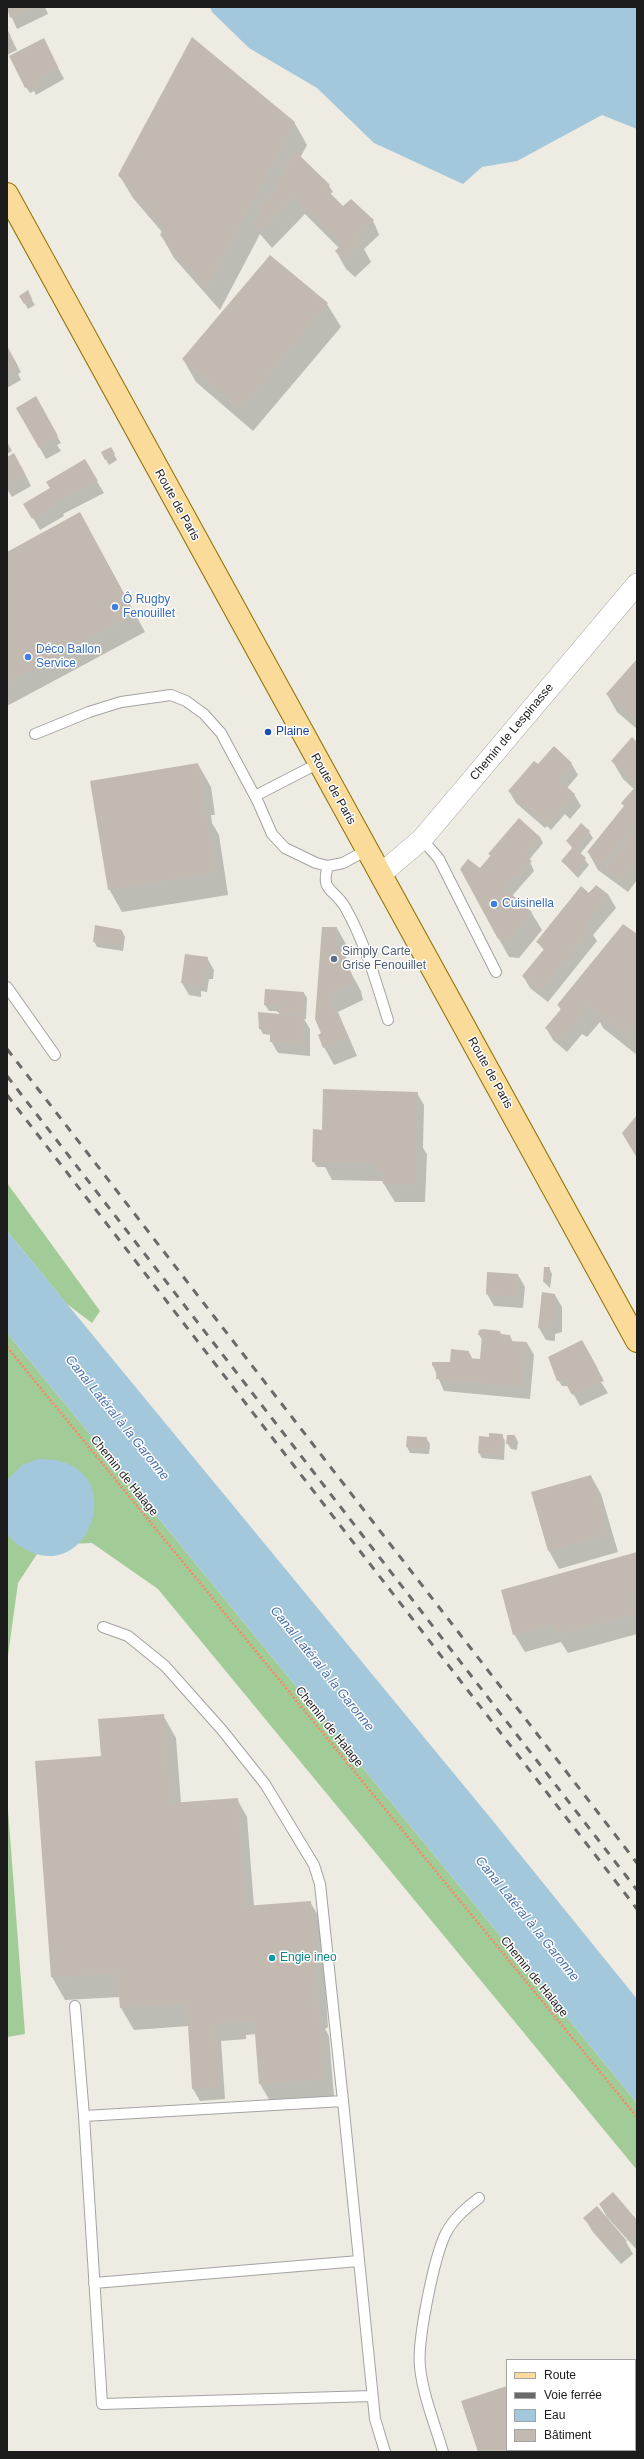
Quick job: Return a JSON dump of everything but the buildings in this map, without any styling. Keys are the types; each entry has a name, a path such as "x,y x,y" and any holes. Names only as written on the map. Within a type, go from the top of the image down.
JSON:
{"main road":[{"name":"Route de Paris","path":"7,194 637,1340"}],"street":[{"name":"Chemin de Lespinasse","path":"380,874 422,839 637,584"}],"lane":[{"path":"35,734 89,712 122,702 171,695 186,701 204,714 221,733 255,796 272,834 285,848 316,863 328,866 343,862 367,850"},
{"path":"255,796 319,763"},
{"path":"422,839 439,860 496,972"},
{"path":"328,866 324,879 328,888 345,906 370,964 388,1020"},
{"path":"7,987 55,1055"},
{"path":"103,1627 128,1636 165,1666 222,1730 265,1784 314,1865 320,1884 372,2396 375,2419 385,2452"},
{"path":"75,2006 84,2116 102,2404 372,2396"},
{"path":"84,2116 343,2101"},
{"path":"443,2452 424,2389 420,2365 421,2337 437,2253 446,2232 460,2212 479,2198"},
{"path":"94,2283 359,2261"}],"path":[{"name":"Chemin de Halage","path":"7,1348 637,2117"}],"green space":[{"path":"7,1183 100,1311 92,1323 67,1304 7,1231"},
{"path":"7,1333 637,2103 637,2170 158,1589 92,1543 43,1545 18,1583 7,1663"},
{"path":"7,1796 25,2034 7,2037"}],"water":[{"path":"210,7 637,7 637,129 602,115 517,161 482,167 463,184 374,143 317,88 249,48 212,12"},
{"name":"Canal Latéral à la Garonne","path":"7,1231 493,1821 637,1999 637,2103 7,1333"},
{"path":"38,1459 67,1463 85,1476 94,1494 93,1515 86,1534 72,1549 53,1556 31,1552 21,1547 14,1542 7,1533 7,1480 22,1465"}],"railway":[{"path":"7,1049 637,1863"},
{"path":"7,1076 637,1890"},
{"path":"7,1095 637,1909"}],"place":[{"name":"Ô Rugby Fenouillet","path":"115,607"},
{"name":"Déco Ballon Service","path":"28,657"},
{"name":"Plaine","path":"268,732"},
{"name":"Cuisinella","path":"494,904"},
{"name":"Simply Carte Grise Fenouillet","path":"334,959"},
{"name":"Engie ineo","path":"272,1958"}]}
